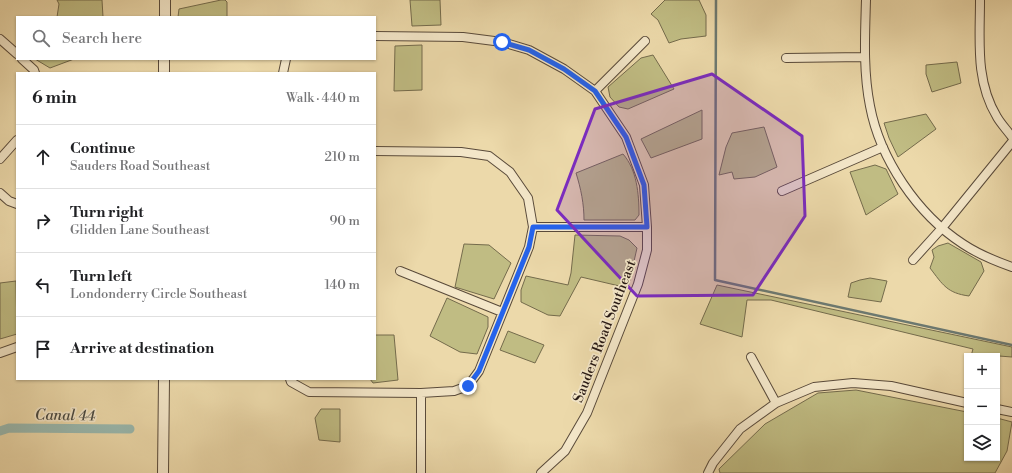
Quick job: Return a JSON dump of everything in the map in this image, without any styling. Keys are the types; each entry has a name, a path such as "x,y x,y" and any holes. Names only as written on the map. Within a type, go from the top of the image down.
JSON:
{"street":[{"path":"164,16 165,0"},
{"path":"866,0 865,56 870,106 875,126 883,147 897,175 918,203 942,228 970,248 990,259 1012,267"},
{"path":"980,0 979,59 982,80 988,101 997,119 1012,137"},
{"name":"Sauders Road Southeast","path":"376,36 463,37 502,42 529,50 564,69 595,91 626,137 644,185 647,250 638,284 587,412 565,451 541,473"},
{"path":"0,39 16,53"},
{"path":"595,91 645,41"},
{"path":"786,58 865,56"},
{"path":"23,60 35,72"},
{"path":"164,60 164,72"},
{"path":"283,72 286,60"},
{"path":"0,159 16,141"},
{"path":"913,260 942,228 1012,142"},
{"path":"782,191 883,147"},
{"path":"290,380 308,392 421,393 454,391 468,386 479,371 529,247 533,227 528,198 510,172 490,156 461,152 376,151"},
{"path":"0,193 9,201 16,204"},
{"path":"533,227 647,227"},
{"path":"400,270 502,312"},
{"path":"0,353 16,347"},
{"path":"751,357 776,402"},
{"path":"163,473 164,380"},
{"path":"708,473 713,463 740,430 776,402 814,388 853,383 891,386 964,402"},
{"path":"421,393 421,473"},
{"path":"1000,410 1012,412"}],"highlighted area":[{"path":"712,74 802,136 805,216 753,295 637,296 557,210 595,109"}],"shaded area":[{"path":"57,0 102,0 103,16 57,16 59,4"},
{"path":"225,0 227,2 227,16 178,16 179,9"},
{"path":"410,0 440,0 441,25 412,26"},
{"path":"665,0 699,0 706,15 706,36 681,39 669,43 658,20 651,14"},
{"path":"422,45 422,90 394,91 395,46"},
{"path":"653,55 674,89 628,109 619,107 610,97 608,87 641,58"},
{"path":"37,60 71,60 50,68"},
{"path":"957,62 961,83 932,92 926,74 926,65"},
{"path":"702,110 702,139 651,158 641,139"},
{"path":"926,114 936,129 898,157 884,123"},
{"path":"764,127 777,167 755,177 734,179 732,172 719,175 726,147 732,133"},
{"path":"623,154 628,160 634,175 638,191 639,215 635,220 584,220 582,196 576,173"},
{"path":"875,165 886,169 898,194 866,215 850,172"},
{"path":"575,235 620,236 629,240 637,248 628,288 581,277 560,316 548,315 521,302 521,290 526,276 568,285 571,273"},
{"path":"948,243 981,262 984,271 969,296 955,293 950,290 938,279 930,268 934,257 932,250 938,246"},
{"path":"464,244 489,245 511,263 494,299 455,287"},
{"path":"870,278 887,281 881,302 848,297 851,283"},
{"path":"16,281 16,334 0,339 0,283"},
{"path":"717,285 1012,347 1012,357 1000,356 1000,353 972,353 973,349 771,300 747,300 742,337 700,324"},
{"path":"447,298 488,317 488,327 477,354 460,352 430,336"},
{"path":"508,331 544,345 535,363 500,350"},
{"path":"376,335 394,335 398,380 373,383 371,380 376,380"},
{"path":"856,390 964,411 964,461 1000,461 1000,419 1012,422 1007,451 995,473 720,473 719,469 765,424 818,393"},
{"path":"321,409 340,409 340,442 319,440 315,418"}],"waterway":[{"path":"716,0 715,280 1012,345"},
{"name":"Canal 44","path":"0,431 9,428 130,429"}],"route":[{"path":"468,386 479,371 529,247 533,227 647,227 644,185 626,137 595,91 564,69 529,50 502,42"}]}
